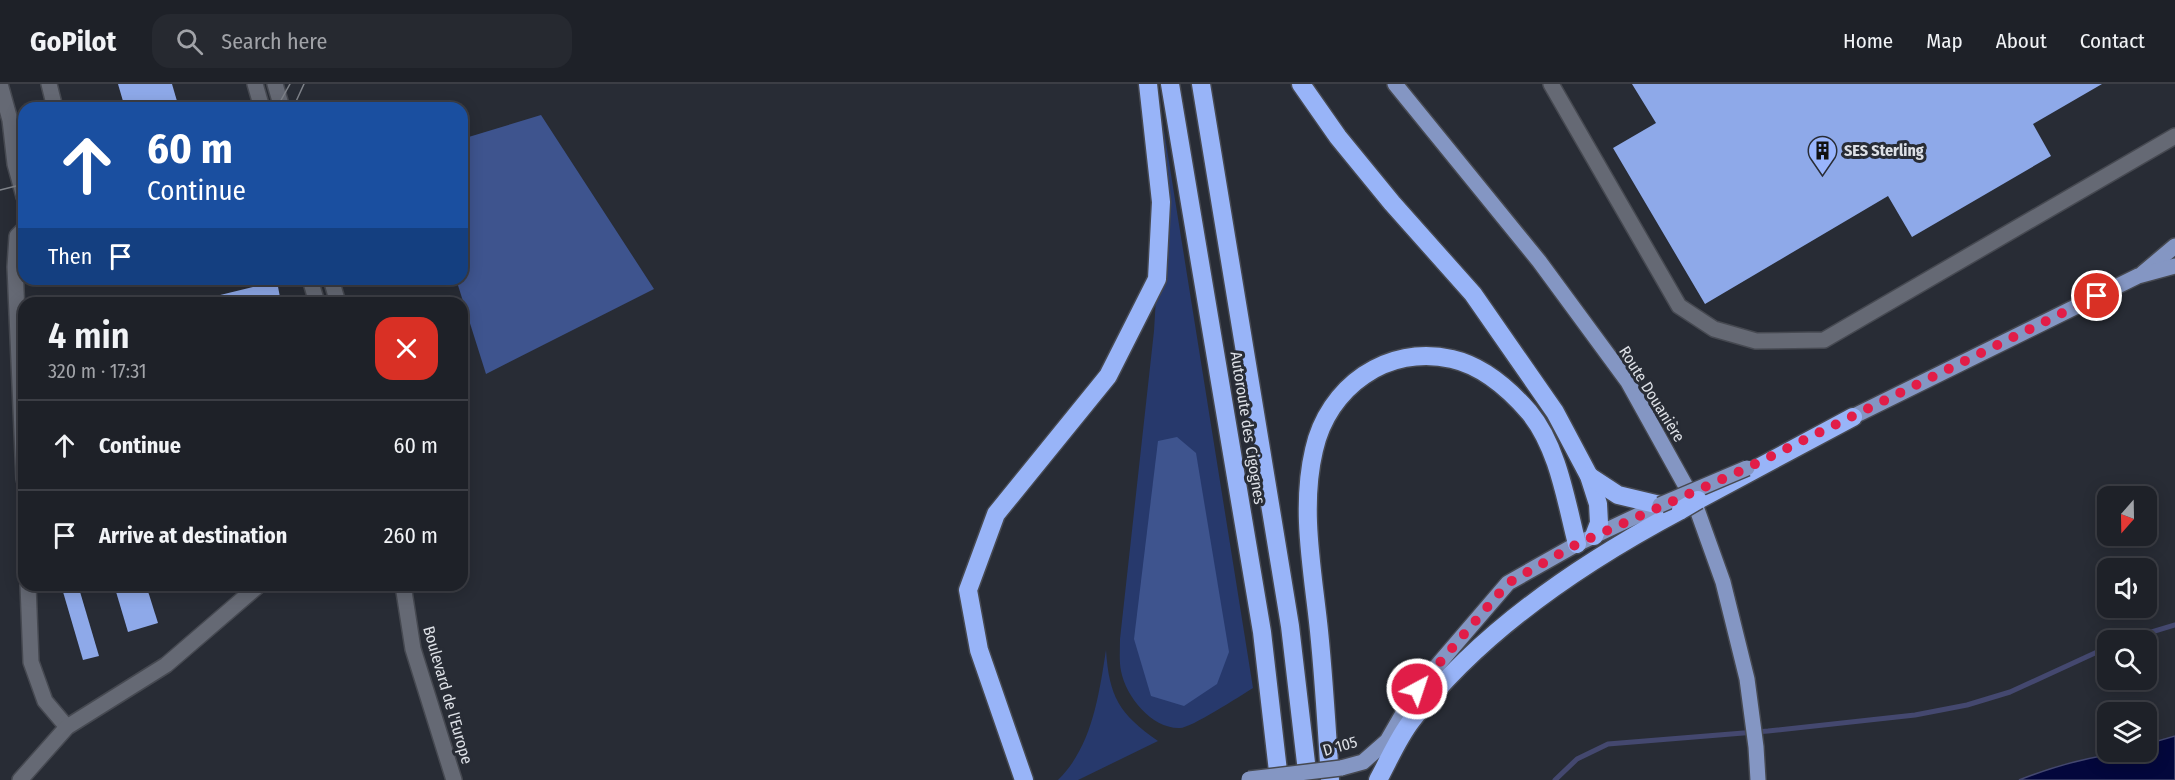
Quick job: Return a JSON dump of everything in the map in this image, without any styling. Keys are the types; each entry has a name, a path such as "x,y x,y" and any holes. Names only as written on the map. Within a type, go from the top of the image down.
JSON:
{"highway":[{"path":"1024,780 979,650 968,590 996,514 1108,376 1157,279 1161,202 1148,84"},
{"name":"Autoroute des Cigognes","path":"1170,84 1262,632 1279,780"},
{"name":"Autoroute des Cigognes","path":"1201,84 1290,626 1308,780"},
{"path":"1301,84 1378,187 1473,294 1507,339 1555,412 1589,476 1598,504 1599,523 1585,540 1544,436 1531,414 1503,384 1480,370 1454,359 1426,355 1385,364 1365,374 1338,396 1325,415 1314,450 1308,494 1310,549 1335,774"},
{"path":"1378,780 1410,722 1456,667 1542,594 1681,510 1853,417"},
{"path":"1589,476 1618,495 1660,505"}],"main road":[{"name":"Route Douanière","path":"1395,84 1539,261 1628,382 1694,501 1723,582 1747,679 1758,780"},
{"path":"2138,276 2175,246"},
{"path":"2138,276 2175,266"},
{"name":"D 105","path":"1246,780 1335,774 1363,762 1387,741 1417,689 1508,583 1585,540 1747,468 2138,276"}],"street":[{"path":"0,84 6,141 18,175"},
{"path":"49,84 54,102"},
{"path":"255,84 260,102"},
{"path":"275,84 280,102"},
{"path":"1551,84 1679,306 1714,329 1756,341 1824,340 2175,136"},
{"path":"18,235 15,267 18,338"},
{"path":"28,591 31,662 45,701 67,727"},
{"path":"20,780 67,727 166,665 252,591"},
{"name":"Boulevard de l'Europe","path":"404,591 413,649 454,780"}],"shaded area":[{"path":"541,115 654,289 486,374 468,317 468,297 462,297 458,285 468,285 468,137"},
{"path":"1162,118 1253,688 1205,717 1180,728 1160,723 1150,717 1134,701 1124,681 1120,659 1120,639 1154,331 1161,214 1157,119"},
{"path":"1177,437 1196,453 1229,652 1217,684 1184,706 1151,696 1134,639 1158,441"},
{"path":"1106,650 1110,680 1118,703 1134,722 1158,741 1078,780 1058,780 1070,767 1079,752 1092,720"},
{"path":"2175,736 2175,780 2019,780 2097,757 2097,762 2157,762 2157,741"}],"building":[{"path":"118,84 172,84 177,102 123,102"},
{"name":"SES Sterling","path":"1632,84 2102,84 2033,124 2051,156 1912,237 1888,196 1705,304 1613,148 1656,123"},
{"path":"261,285 278,285 280,297 212,297"},
{"path":"63,591 80,591 99,656 83,660"},
{"path":"116,591 148,591 158,623 128,632"}],"waterway":[{"path":"2157,630 2175,625"},
{"path":"1555,780 1577,759 1608,744 1768,731 1915,715 1967,705 2010,692 2097,652"}],"tram line":[{"path":"280,102 290,84"},
{"path":"296,102 304,84"},
{"path":"0,190 18,186"}],"place":[{"name":"SES Sterling","path":"1823,176"}],"route":[{"path":"1417,689 1508,583 1577,544 1747,468 2097,296"}]}
